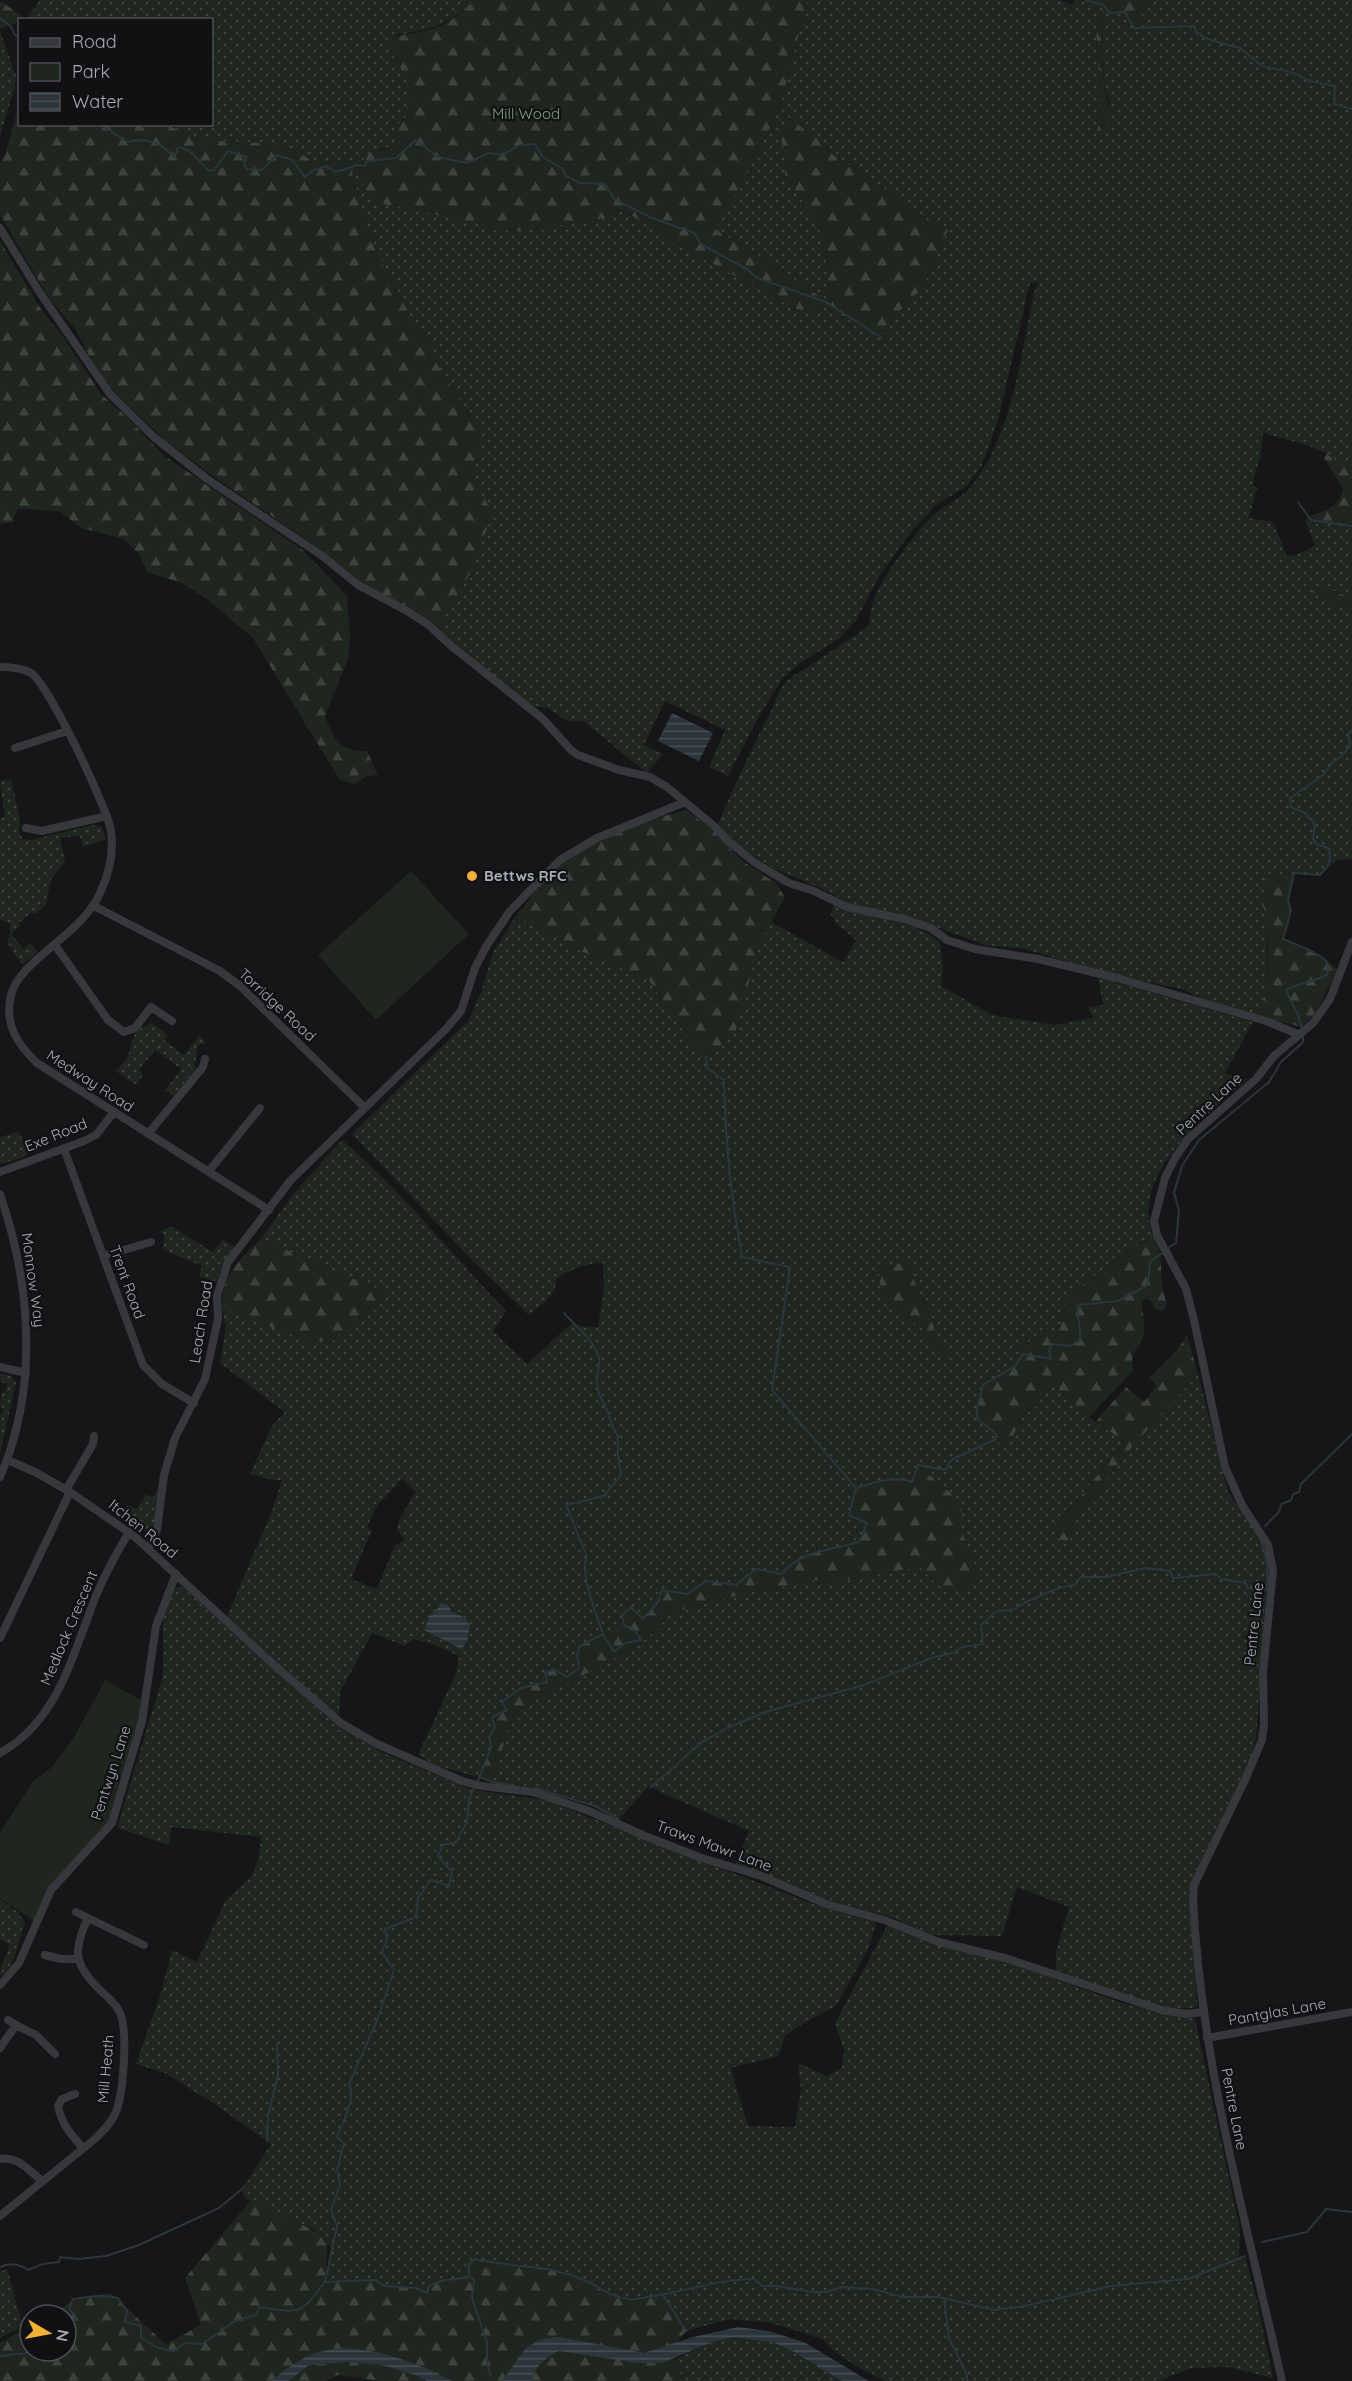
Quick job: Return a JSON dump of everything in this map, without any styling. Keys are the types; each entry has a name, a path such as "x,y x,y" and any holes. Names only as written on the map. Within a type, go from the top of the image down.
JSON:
{"street":[{"path":"0,228 40,293 110,394 178,457 321,555 358,585 407,610 430,626 449,645 543,719 571,750 619,770 650,777 685,802 754,862 789,883 814,891 847,907 904,919 930,928 947,940 975,949 1038,959 1117,978 1266,1021 1298,1034"},
{"name":"Medway Road","path":"0,667 21,669 37,679 50,698 93,782 111,829 111,856 106,879 94,906 76,928 24,972 17,982 9,1010 12,1031 23,1050 37,1063 269,1210"},
{"path":"15,748 67,731"},
{"name":"Leach Road","path":"149,1547 157,1529 164,1475 175,1438 206,1379 218,1319 217,1296 228,1262 291,1180 420,1057 461,1011 475,968 487,945 510,911 560,860 597,838 685,802"},
{"path":"26,828 42,831 107,816"},
{"name":"Torridge Road","path":"94,906 220,971 240,986 365,1108"},
{"name":"Pentre Lane","path":"1282,2381 1227,2141 1207,2038 1194,1921 1194,1885 1262,1740 1263,1673 1273,1570 1268,1545 1242,1505 1225,1467 1186,1289 1158,1235 1154,1221 1165,1178 1188,1139 1256,1080 1274,1056 1313,1023 1330,999 1352,942"},
{"path":"55,945 108,1020 124,1032 135,1028 151,1007 172,1021"},
{"path":"148,1134 203,1067 205,1059"},
{"path":"210,1171 260,1107"},
{"name":"Exe Road","path":"0,1172 96,1135 114,1112"},
{"name":"Trent Road","path":"64,1149 143,1365 162,1384 194,1402"},
{"name":"Monnow Way","path":"0,1194 13,1232 24,1294 27,1349 23,1393 8,1460 0,1477"},
{"path":"103,1256 151,1242"},
{"path":"0,1367 26,1372"},
{"path":"0,1638 68,1491 93,1444 94,1436"},
{"name":"Itchen Road","path":"8,1460 68,1491 129,1532 149,1547 248,1640"},
{"name":"Medlock Crescent","path":"0,1753 12,1747 34,1728 52,1703 65,1677 94,1599 129,1532"},
{"name":"Pentwyn Lane","path":"0,1984 19,1963 51,1890 112,1823 142,1721 156,1626 165,1597 176,1574"},
{"name":"Traws Mawr Lane","path":"248,1640 341,1723 376,1744 462,1781 481,1786 533,1792 589,1811 699,1857 761,1876 826,1904 884,1920 939,1942 1005,1958 1162,2010 1186,2014 1203,2012"},
{"path":"76,1912 144,1945"},
{"path":"45,1955 61,1959 77,1959 76,1949 87,1918"},
{"path":"124,1947 128,1937"},
{"name":"Mill Heath","path":"0,2216 108,2127 116,2112 120,2098 125,2044 121,2014 115,2004 84,1972 77,1959"},
{"name":"Pantglas Lane","path":"1207,2038 1352,2012"},
{"path":"0,2048 12,2023 36,2035 54,2049"},
{"name":"Mill Heath","path":"75,2094 62,2099 58,2106 69,2133 83,2148"},
{"path":"0,2160 7,2158 21,2163 42,2181"}],"green space":[{"path":"40,0 474,0 447,21 419,31 396,35 395,59 405,74 411,93 410,113 398,124 396,146 379,149 365,166 359,165 374,201 472,222 494,230 523,231 611,217 616,208 655,228 676,244 797,309 813,310 826,302 779,268 715,229 778,112 808,0 1060,0 1074,5 1073,0 1078,0 1098,4 1110,13 1125,12 1139,22 1146,0 1352,0 1352,484 1348,470 1327,454 1307,445 1263,433 1261,454 1252,485 1257,487 1249,518 1273,522 1287,556 1296,555 1315,546 1305,520 1308,517 1312,520 1352,526 1352,597 1335,591 1311,591 1352,613 1352,859 1338,860 1320,875 1294,873 1291,880 1267,873 1267,989 1258,1016 1217,1004 1181,989 1104,973 1025,949 985,945 904,915 852,905 825,890 775,869 738,846 717,826 747,758 786,681 869,626 874,599 900,556 932,516 970,488 987,462 1007,416 1034,292 1039,282 1030,283 998,420 982,465 967,486 936,505 912,531 880,575 856,620 839,639 800,663 782,679 758,718 728,776 709,767 725,730 665,701 644,745 663,754 647,773 583,721 568,721 547,708 532,706 443,633 439,627 451,603 464,585 470,479 482,435 436,363 430,345 415,325 378,255 364,217 349,161 324,163 311,160 292,149 262,143 200,140 169,126 213,126 213,18 27,18","holes":["1098,18 1103,20 1104,83 1110,104 1096,133 1101,107 1097,47","787,117 825,145 833,155 927,219 948,230 922,290 904,305 882,338 826,302 828,270 818,219 785,176 782,137"]},
{"name":"Mill Wood","path":"474,0 808,0 778,112 727,211 715,229 779,268 826,301 828,270 818,220 785,176 785,157 781,137 787,116 825,145 833,155 927,219 948,230 922,290 904,305 882,338 826,302 813,310 797,309 676,244 655,228 617,208 611,217 523,231 494,230 472,222 374,202 361,181 358,165 365,165 364,155 396,146 398,124 410,113 407,82 384,41 441,26"},
{"path":"1085,0 1146,0 1139,22 1140,28 1134,28 1125,12 1110,13 1103,5"},
{"path":"0,1 21,15 18,22 0,29"},
{"path":"1098,17 1104,20 1102,58 1109,108 1108,121 1103,135 1096,134 1101,107 1097,47"},
{"path":"0,31 16,76 0,136"},
{"path":"18,108 18,126 169,126 200,140 262,143 292,149 311,160 324,163 349,161 364,217 378,255 415,325 430,345 436,363 482,435 471,479 493,512 472,570 439,627 360,584 316,546 210,474 166,441 112,390 93,363 76,330 49,298 0,215 0,163 5,155"},
{"path":"0,241 42,311 62,335 101,394 130,420 163,455 304,551 347,596 350,635 348,659 325,716 339,743 350,749 367,751 378,775 367,776 355,784 340,780 253,638 208,600 182,583 147,572 139,554 124,539 81,528 61,512 18,508 12,523 0,523"},
{"path":"1327,454 1349,470 1352,484 1352,526 1311,520 1308,517 1331,508 1343,489 1324,458"},
{"path":"1321,588 1352,597 1352,613 1310,591"},
{"path":"11,779 20,819 19,833 23,839 31,840 92,825 101,826 105,840 83,847 80,836 60,838 65,862 51,879 46,905 35,914 32,912 19,923 21,925 11,934 23,949 30,943 38,952 22,965 7,942 11,924 0,920 0,818 5,817 0,781"},
{"path":"686,810 713,830 742,861 776,883 785,897 759,945 735,1033 706,1057 686,1035 649,980 576,949 516,916 560,860 638,823"},
{"path":"411,871 469,934 376,1020 318,955"},
{"path":"1266,873 1291,880 1288,900 1291,911 1283,939 1323,958 1338,969 1316,1012 1302,1027 1258,1016 1267,989 1266,913 1262,905"},
{"path":"834,903 847,909 915,927 928,934 940,942 943,968 941,986 992,1015 1054,1025 1093,1018 1088,1007 1103,1005 1098,977 1253,1022 1225,1073 1247,1080 1191,1130 1173,1151 1159,1174 1150,1197 1149,1220 1157,1243 1144,1240 1077,1289 1065,1304 1060,1329 1021,1345 1023,1354 1015,1366 983,1385 977,1418 996,1434 1001,1448 1013,1436 1021,1418 1036,1406 1052,1385 1089,1417 1124,1442 1057,1525 1073,1537 1072,1526 1131,1448 1198,1374 1228,1492 1259,1537 1266,1554 1269,1575 1266,1590 1256,1739 1249,1763 1192,1881 1189,1897 1195,1954 1197,2007 1183,2008 1147,2002 1056,1970 1056,1951 1069,1907 1017,1887 1002,1936 931,1935 891,1917 826,1900 735,1865 749,1831 662,1793 650,1785 619,1819 573,1799 493,1782 510,1721 523,1706 611,1661 656,1631 670,1613 747,1593 816,1580 828,1583 920,1567 938,1585 979,1575 958,1522 956,1498 918,1465 912,1482 898,1479 877,1482 856,1489 867,1523 859,1542 813,1554 782,1574 756,1569 736,1585 706,1581 687,1594 662,1591 658,1602 643,1619 631,1607 624,1625 580,1646 577,1654 579,1668 567,1677 545,1673 534,1684 521,1688 489,1737 491,1748 479,1777 437,1766 418,1755 456,1673 459,1656 430,1643 413,1639 405,1646 372,1633 340,1692 339,1717 276,1664 227,1616 272,1511 282,1480 250,1474 272,1426 285,1412 220,1363 226,1327 222,1308 330,1343 387,1293 261,1239 293,1194 342,1140 406,1201 506,1311 493,1331 527,1364 572,1323 598,1327 604,1288 603,1263 579,1267 556,1279 551,1295 529,1315 470,1258 352,1134 468,1021 481,993 493,952 516,916 576,949 649,980 662,1001 759,945 771,922 843,962 856,940 838,925 831,915","holes":["910,1260 912,1276 933,1321 934,1334 946,1351 926,1339 921,1326 894,1313 880,1288 879,1264 891,1267","402,1479 415,1492 399,1520 397,1530 404,1539 394,1547 377,1589 351,1579 372,1530 367,1527 377,1506"]},
{"path":"152,1023 168,1035 164,1040 184,1055 199,1036 207,1043 197,1046 195,1069 174,1096 165,1091 181,1069 155,1050 139,1070 143,1074 138,1083 134,1084 116,1071 127,1058 136,1032"},
{"path":"18,1132 24,1141 27,1154 0,1164 0,1137"},
{"path":"172,1227 213,1252 222,1240 234,1246 219,1273 217,1282 199,1276 202,1266 162,1249 164,1235 158,1231"},
{"path":"261,1239 387,1293 330,1343 315,1339 309,1342 222,1308 228,1277 239,1261"},
{"path":"1145,1240 1157,1243 1159,1249 1166,1308 1162,1311 1154,1308 1150,1300 1142,1299 1145,1328 1142,1340 1132,1355 1133,1371 1089,1417 1052,1385 1036,1406 1021,1418 1013,1436 1001,1448 995,1434 977,1418 983,1385 1015,1366 1023,1354 1021,1345 1060,1329 1065,1304 1077,1289"},
{"path":"910,1259 912,1276 933,1321 934,1334 946,1351 948,1366 926,1339 921,1326 894,1313 880,1289 879,1263 891,1267"},
{"path":"1187,1334 1198,1374 1131,1448 1072,1526 1073,1537 1066,1541 1055,1538 1057,1526 1124,1442 1096,1421 1126,1387 1144,1402 1157,1386 1149,1378 1178,1349"},
{"path":"0,1373 11,1376 16,1383 0,1454 0,1414 2,1415 3,1408 0,1407 2,1392 5,1393 7,1384 0,1382"},
{"path":"918,1465 956,1498 963,1514 958,1522 979,1575 962,1592 937,1585 920,1567 828,1583 816,1580 747,1593 670,1613 656,1631 611,1661 523,1706 510,1721 493,1782 479,1777 491,1748 489,1737 495,1728 492,1717 502,1702 521,1688 534,1684 545,1673 554,1669 568,1677 579,1668 577,1654 580,1646 623,1625 622,1615 631,1607 643,1618 658,1602 662,1590 687,1594 706,1581 736,1585 756,1569 782,1574 807,1556 859,1542 866,1523 849,1515 856,1488 898,1479 912,1482"},
{"path":"160,1485 151,1529 141,1530 121,1516 127,1505 137,1509 146,1494 153,1498"},
{"path":"179,1586 327,1717 381,1752 473,1790 545,1800 819,1906 875,1922 868,1949 836,2006 800,2025 784,2037 779,2056 731,2068 748,2126 795,2127 801,2090 798,2063 827,2076 842,2067 844,2051 835,2023 887,1926 933,1943 1022,1967 1125,2004 1195,2019 1240,2230 1239,2257 1245,2256 1273,2378 1227,2367 1192,2368 1159,2381 886,2381 861,2369 835,2352 822,2339 772,2323 731,2319 686,2331 663,2295 618,2298 585,2280 551,2269 528,2268 521,2264 498,2264 475,2259 469,2264 469,2277 456,2280 442,2279 427,2293 416,2288 384,2286 376,2280 325,2282 331,2248 315,2230 244,2198 242,2189 271,2144 165,2073 136,2064 160,1996 172,1950 197,1962 225,1901 252,1876 259,1856 261,1837 171,1827 169,1845 117,1828 163,1676 163,1619 174,1589"},
{"path":"105,1680 145,1702 112,1823 51,1890 37,1923 0,1898 0,1833 33,1781 52,1767 73,1739"},
{"path":"0,1899 18,1912 25,1923 13,1960 0,1976 9,1945 0,1939"},
{"path":"252,2199 328,2238 325,2282 376,2280 384,2286 416,2288 427,2292 429,2286 442,2279 456,2280 469,2277 469,2264 475,2259 562,2272 584,2280 617,2297 632,2299 663,2295 686,2331 669,2353 685,2381 380,2381 338,2375 326,2381 0,2381 0,2343 18,2333 18,2363 78,2363 78,2303 69,2303 78,2298 110,2293 166,2344 201,2325 185,2278"},
{"path":"7,2269 18,2308 18,2329 0,2338 0,2272"},
{"path":"734,2337 775,2343 842,2381 685,2381 673,2360 713,2342"}],"water":[{"path":"672,713 713,733 699,761 658,741"},
{"path":"443,1603 449,1606 451,1612 464,1617 470,1625 467,1641 462,1649 424,1630 430,1616"},
{"path":"738,2327 768,2331 804,2342 869,2381 842,2381 775,2343 734,2337 713,2342 662,2363 638,2363 559,2351 541,2363 531,2381 502,2381 526,2348 541,2339 559,2337 644,2353 693,2337"},
{"path":"341,2348 371,2351 398,2358 452,2381 427,2381 416,2375 382,2365 346,2362 309,2365 288,2381 271,2381 303,2358"}],"waterway":[{"path":"1085,0 1103,5 1110,13 1125,12 1134,28 1194,26 1197,33 1210,40 1240,48 1262,66 1294,73 1309,81 1335,86 1334,104 1352,109"},
{"path":"0,18 18,36"},
{"path":"103,126 127,142 142,140 154,142 175,157 178,147 183,148 192,153 209,171 214,170 228,151 246,157 244,164 247,169 262,170 276,155 292,160 305,177 312,171 326,166 335,172 358,165 365,166 367,161 396,158 416,140 438,157 467,163 489,153 502,155 520,145 535,144 543,157 563,169 566,176 580,183 605,184 614,199 650,217 694,233 701,244 748,270 757,278 826,302 882,338"},
{"path":"1298,502 1311,520 1352,526"},
{"path":"1302,1029 1298,1014 1286,990 1327,975 1328,966 1319,955 1283,939 1291,911 1288,900 1294,873 1320,875 1327,866 1330,856 1328,848 1316,844 1313,838 1315,825 1305,813 1291,807 1290,798 1323,775 1333,762 1342,756 1350,746 1348,733 1352,732"},
{"path":"1168,1248 1176,1243 1179,1210 1174,1193 1182,1166 1199,1140 1269,1082 1281,1062 1303,1042 1303,1035"},
{"path":"706,1057 707,1068 724,1080 729,1169 742,1257 790,1267 772,1390 856,1488"},
{"path":"477,1783 491,1748 489,1737 495,1728 492,1717 507,1710 502,1702 521,1688 547,1682 545,1673 554,1669 567,1677 579,1668 577,1654 580,1646 603,1634 614,1652 625,1643 641,1640 635,1631 624,1625 622,1615 631,1607 643,1619 658,1602 662,1590 687,1594 706,1581 736,1585 756,1569 782,1574 806,1556 859,1542 867,1523 849,1515 856,1488 898,1479 912,1482 918,1465 946,1470 951,1460 996,1439 996,1434 977,1418 983,1385 1015,1366 1023,1354 1051,1359 1049,1351 1052,1344 1071,1346 1080,1340 1078,1305 1118,1301 1148,1285 1150,1262 1164,1252"},
{"path":"564,1313 596,1350 599,1357 598,1391 618,1436 621,1475 604,1496 566,1505 587,1557 585,1564 587,1583 603,1634"},
{"path":"1265,1526 1278,1513 1282,1504 1291,1500 1293,1494 1299,1492 1301,1484 1352,1434"},
{"path":"650,1788 702,1742 725,1729 765,1712 864,1685 931,1658 953,1653 962,1647 983,1644 981,1625 995,1612 1015,1609 1053,1590 1076,1584 1081,1577 1106,1577 1146,1568 1170,1571 1173,1578 1216,1574 1221,1579 1246,1583 1247,1588 1266,1590 1267,1566 1261,1542"},
{"path":"479,1777 514,1786"},
{"path":"325,2282 337,2226 331,2210 340,2185 337,2169 344,2143 337,2137 350,2104 349,2084 376,2023 394,1970 382,1952 387,1939 385,1929 416,1917 418,1898 431,1880 449,1886 452,1872 438,1856 443,1845 456,1842 467,1822 469,1799 474,1788"},
{"path":"535,1788 595,1806 619,1819"},
{"path":"267,2141 268,2116 278,2075 277,2044"},
{"path":"0,2267 14,2264 28,2270 43,2264 59,2262 60,2257 78,2259 106,2256 139,2245 219,2208 242,2189"},
{"path":"1262,2242 1307,2232 1326,2209 1352,2212"},
{"path":"71,2303 73,2299 101,2296 118,2298 127,2311 125,2322 141,2326 141,2338 158,2348 174,2351 185,2343 202,2344 235,2321 256,2315 259,2307 298,2310 310,2301 325,2282 376,2280 384,2286 416,2288 427,2293 429,2286 435,2283 469,2277 469,2264 475,2259 558,2272 586,2281 626,2299 754,2279 762,2286 813,2292 827,2292 842,2287 873,2289 902,2297 939,2297 994,2310 1025,2306 1111,2286 1188,2279 1245,2256"},
{"path":"469,2277 474,2280 472,2298 487,2342 487,2364 491,2376"},
{"path":"663,2295 686,2331"},
{"path":"944,2298 949,2338 967,2375 967,2381"},
{"path":"0,2356 18,2354"}],"place":[{"name":"Bettws RFC","path":"472,876"}]}
